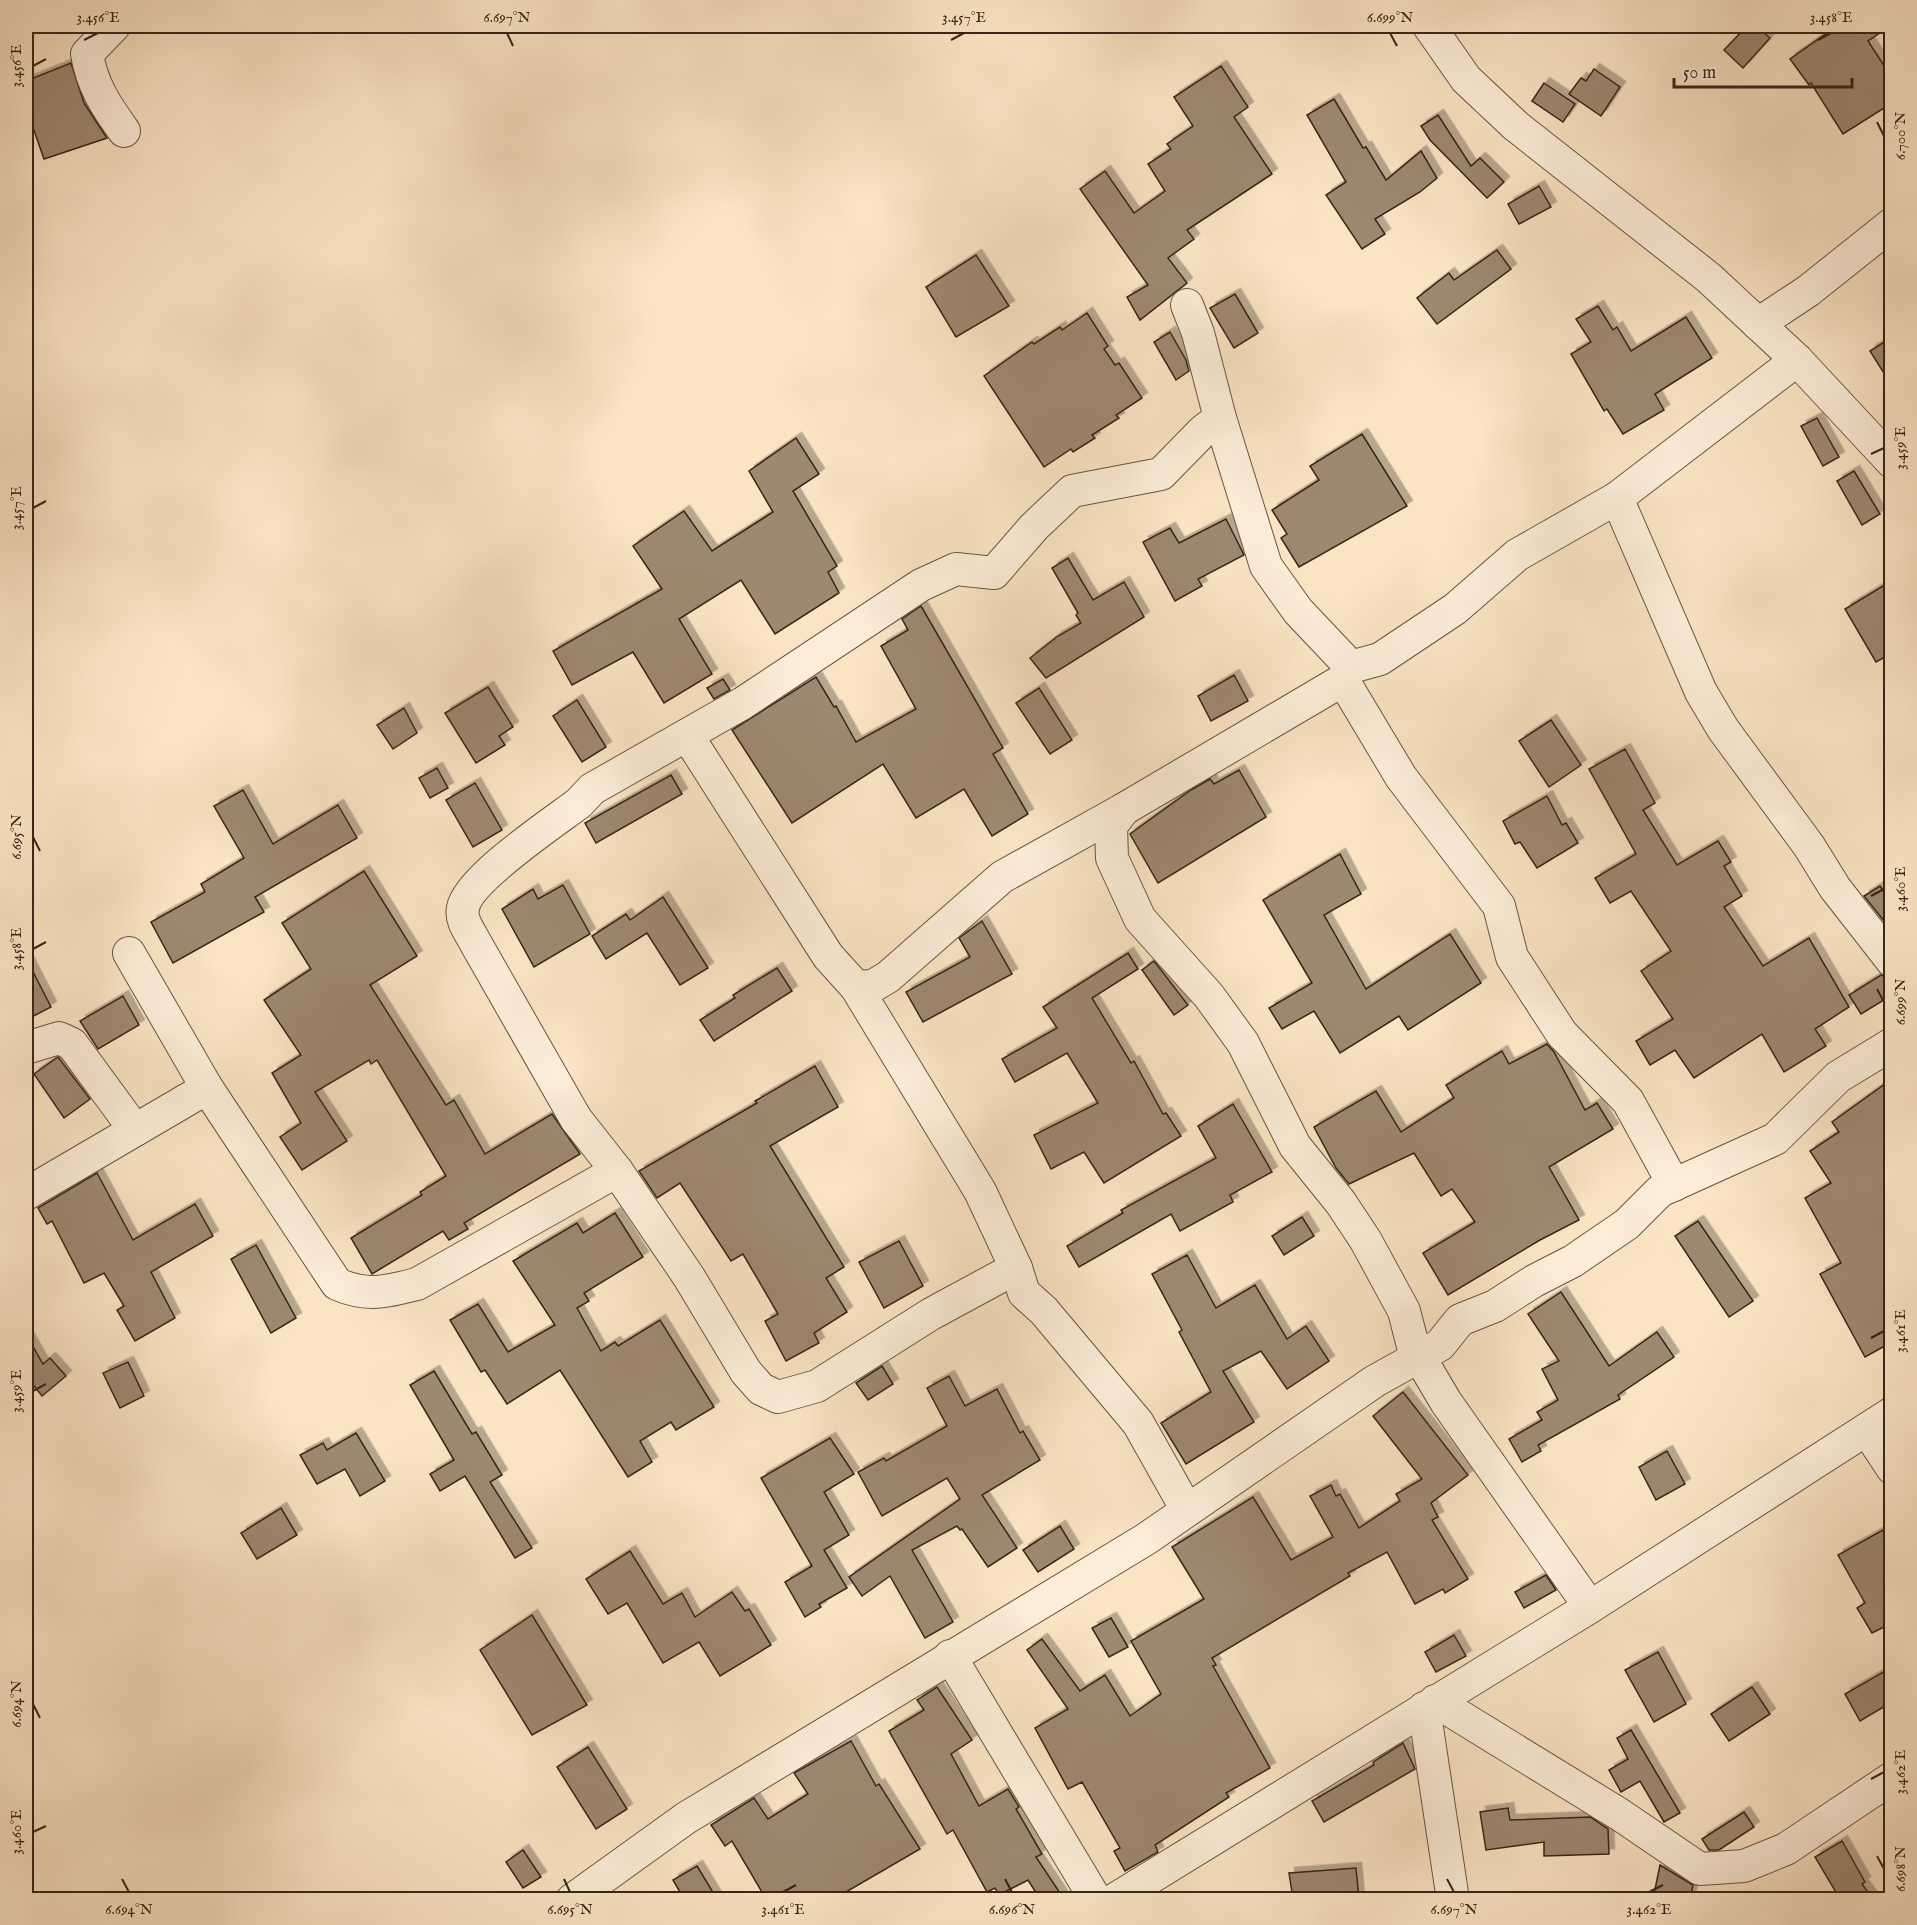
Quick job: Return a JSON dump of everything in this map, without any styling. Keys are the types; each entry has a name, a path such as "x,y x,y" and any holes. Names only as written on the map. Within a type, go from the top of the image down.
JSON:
{"street":[{"path":"114,26 87,54 90,75 100,97 123,131"},
{"path":"1429,26 1466,79 1516,126 1709,278 1797,360 1892,462"},
{"path":"1758,324 1808,291 1892,224"},
{"path":"1187,305 1198,333 1220,418 1266,566 1347,674 1401,777 1499,906 1512,957 1562,1034 1628,1101 1674,1185"},
{"path":"856,987 873,986 888,977 1002,877 1124,809 1347,674 1380,659 1455,609 1517,555 1617,498 1797,360"},
{"path":"1016,1268 932,1314 817,1386 778,1397 761,1389 746,1372 689,1277 617,1171 576,1119 475,942 464,921 462,909 467,895 482,878 579,803 592,789 743,703 921,585 956,569 994,573 1034,527 1071,491 1161,474 1203,431 1220,418"},
{"path":"1617,498 1701,692 1723,729 1809,846 1835,888 1892,961"},
{"path":"687,735 828,956 856,987 980,1191 1016,1268 1024,1293 1044,1311 1138,1423 1186,1510"},
{"path":"1124,809 1111,826 1112,858 1140,919 1209,996 1243,1043 1295,1146 1341,1203 1366,1241 1404,1311 1413,1346 1446,1402 1590,1607"},
{"path":"129,953 207,1088 337,1284 357,1292 385,1292 417,1284 617,1171"},
{"path":"26,1048 59,1038 72,1044 135,1130"},
{"path":"572,1899 686,1818 1146,1539 1375,1381 1440,1345 1460,1320 1495,1306 1573,1262 1627,1224 1660,1191 1775,1139 1838,1077 1892,1044"},
{"path":"26,1194 207,1088"},
{"path":"1114,1899 1152,1888 1430,1705 1590,1607 1879,1421 1892,1468"},
{"path":"950,1656 1096,1899"},
{"path":"1430,1705 1619,1814 1700,1869 1744,1866 1786,1849 1892,1778"},
{"path":"1430,1705 1453,1899"}],"building":[{"path":"1747,26 1756,26 1770,38 1743,68 1724,50"},
{"path":"1837,26 1890,26 1868,41 1892,78 1892,103 1843,134 1811,83 1809,85 1790,59"},
{"path":"71,63 84,103 107,138 44,159 30,119 26,120 26,81"},
{"path":"1221,66 1248,107 1234,117 1272,174 1187,230 1194,239 1168,258 1187,283 1140,320 1127,297 1148,285 1080,189 1105,171 1134,213 1165,191 1148,164 1171,149 1167,144 1193,126 1174,97"},
{"path":"1594,69 1620,87 1601,116 1569,94 1581,78 1586,81"},
{"path":"1544,83 1575,104 1563,122 1532,101"},
{"path":"1334,99 1363,148 1366,147 1386,180 1421,151 1437,178 1420,192 1375,219 1385,234 1362,249 1326,195 1346,182 1307,115"},
{"path":"1438,115 1471,166 1480,158 1504,182 1487,198 1430,140 1421,126"},
{"path":"1539,186 1551,207 1519,224 1508,204"},
{"path":"1497,250 1511,269 1437,324 1417,298 1449,273 1454,280"},
{"path":"976,255 1009,306 956,337 926,287"},
{"path":"1235,294 1258,333 1234,348 1210,308"},
{"path":"1598,306 1613,330 1617,327 1631,351 1686,317 1712,358 1655,394 1664,410 1623,434 1607,409 1604,411 1571,354 1591,342 1576,319"},
{"path":"1087,313 1108,346 1104,349 1115,365 1119,363 1142,398 1116,415 1119,418 1092,435 1095,438 1073,452 1071,449 1044,467 984,376 1032,342 1034,344 1060,327 1062,330"},
{"path":"1170,332 1186,360 1189,371 1176,380 1154,342"},
{"path":"1892,337 1892,386 1870,351"},
{"path":"1817,418 1839,457 1823,466 1801,426"},
{"path":"1362,434 1407,506 1299,567 1281,538 1287,534 1272,510 1319,480 1310,466"},
{"path":"796,438 819,474 793,491 837,566 828,572 839,593 775,634 741,580 679,619 712,674 664,703 633,652 572,685 553,651 662,589 633,546 684,511 712,551 773,512 749,471"},
{"path":"1854,471 1880,514 1862,525 1837,481"},
{"path":"1226,519 1244,555 1198,579 1202,586 1175,601 1143,542 1170,528 1179,543"},
{"path":"1068,558 1093,600 1124,582 1144,617 1046,678 1030,658 1058,636 1081,623 1076,615 1078,613 1052,568"},
{"path":"1883,586 1892,600 1892,653 1876,662 1845,609"},
{"path":"921,606 1003,748 993,754 1028,814 992,836 964,789 916,818 883,764 792,823 732,730 816,677 834,707 836,706 856,742 916,709 881,646 908,630 902,619"},
{"path":"1234,675 1248,701 1211,721 1198,696"},
{"path":"723,679 730,690 714,699 707,688"},
{"path":"488,687 513,727 499,736 505,745 476,763 445,713"},
{"path":"1039,688 1072,740 1050,754 1016,703"},
{"path":"577,700 606,747 582,762 553,716"},
{"path":"404,708 417,733 393,749 377,725"},
{"path":"1551,720 1581,765 1549,787 1519,741"},
{"path":"1625,749 1655,803 1643,810 1677,865 1718,841 1731,862 1724,866 1742,896 1724,907 1763,966 1809,938 1849,1007 1815,1029 1826,1046 1784,1072 1762,1034 1694,1078 1675,1050 1650,1065 1636,1041 1673,1019 1641,971 1671,951 1631,891 1610,903 1595,878 1636,854 1589,769"},
{"path":"437,768 448,788 430,798 419,778"},
{"path":"1239,770 1266,817 1158,883 1130,834 1191,790 1210,779 1214,784"},
{"path":"671,775 682,794 596,843 585,823"},
{"path":"475,783 502,830 473,847 446,800"},
{"path":"243,790 273,844 338,805 357,838 255,897 264,912 173,963 151,922 205,892 201,884 244,858 214,806"},
{"path":"1547,796 1562,825 1566,823 1578,843 1537,868 1520,842 1515,844 1503,821"},
{"path":"1340,854 1361,894 1324,915 1366,989 1450,934 1481,983 1408,1030 1399,1016 1340,1053 1314,1011 1282,1029 1269,1008 1312,983 1263,900"},
{"path":"364,871 417,956 370,985 446,1105 454,1100 485,1154 552,1114 580,1154 464,1223 468,1229 449,1240 443,1231 372,1274 351,1238 422,1195 420,1192 446,1176 377,1060 371,1064 369,1060 315,1092 347,1141 302,1170 280,1137 301,1123 272,1073 301,1055 264,1000 311,969 282,923"},
{"path":"563,885 590,934 534,967 502,909 533,889 538,899"},
{"path":"1880,886 1892,904 1892,931 1864,896"},
{"path":"663,897 708,968 680,985 647,933 606,959 592,936 626,914 630,920"},
{"path":"982,921 1012,974 923,1022 906,992 970,957 959,938"},
{"path":"1128,953 1138,969 1092,998 1131,1063 1134,1061 1163,1114 1166,1113 1181,1136 1104,1183 1084,1152 1051,1169 1034,1135 1098,1103 1067,1053 1015,1082 1002,1059 1057,1028 1043,1007"},
{"path":"26,958 51,1007 26,1020"},
{"path":"1154,961 1188,1005 1174,1015 1142,970"},
{"path":"777,968 792,991 714,1041 700,1020 735,998 733,995"},
{"path":"1881,975 1892,979 1892,995 1861,1014 1849,995"},
{"path":"123,996 139,1025 98,1049 80,1021"},
{"path":"1547,1044 1554,1052 1585,1110 1597,1103 1613,1129 1549,1167 1579,1220 1540,1240 1448,1295 1423,1253 1475,1222 1452,1189 1441,1196 1414,1153 1349,1184 1336,1168 1314,1127 1376,1091 1401,1132 1454,1098 1446,1085 1502,1051 1509,1064"},
{"path":"58,1057 90,1099 64,1118 34,1074"},
{"path":"815,1066 838,1107 770,1146 844,1267 826,1278 847,1312 814,1333 819,1343 786,1361 765,1321 778,1314 743,1254 731,1261 680,1183 657,1198 639,1171 757,1103 755,1101"},
{"path":"1892,1079 1892,1342 1865,1357 1820,1274 1841,1263 1805,1198 1831,1183 1810,1151 1839,1132 1832,1122"},
{"path":"1233,1104 1272,1172 1230,1195 1233,1202 1180,1231 1171,1214 1079,1267 1067,1246 1123,1213 1121,1210 1216,1158 1198,1126"},
{"path":"97,1173 133,1240 195,1204 213,1236 151,1272 175,1318 135,1341 117,1310 124,1306 104,1273 84,1283 52,1221 47,1224 38,1208"},
{"path":"615,1213 643,1257 584,1293 589,1301 577,1308 601,1351 615,1342 618,1346 660,1320 714,1407 676,1430 671,1422 640,1441 652,1462 628,1477 560,1370 507,1404 485,1370 481,1372 450,1320 478,1304 508,1352 555,1325 513,1261 577,1223 583,1233"},
{"path":"1302,1217 1314,1236 1284,1255 1272,1236"},
{"path":"1698,1221 1753,1301 1729,1317 1675,1236"},
{"path":"899,1241 923,1286 884,1308 859,1262"},
{"path":"256,1245 296,1318 271,1333 231,1259"},
{"path":"1187,1255 1216,1308 1255,1285 1287,1339 1306,1326 1329,1361 1287,1389 1261,1351 1223,1371 1254,1422 1186,1464 1161,1423 1211,1392 1152,1274"},
{"path":"1561,1292 1609,1366 1657,1332 1674,1357 1618,1395 1620,1399 1538,1445 1541,1451 1522,1462 1509,1439 1542,1420 1537,1412 1558,1400 1542,1369 1559,1361 1528,1314"},
{"path":"26,1334 43,1364 50,1358 66,1376 42,1396 26,1376"},
{"path":"128,1362 144,1396 120,1408 103,1373"},
{"path":"882,1366 893,1384 868,1400 856,1383"},
{"path":"434,1371 472,1434 476,1432 502,1475 490,1482 532,1548 515,1558 465,1476 440,1491 430,1474 454,1460 410,1385"},
{"path":"949,1376 965,1406 997,1389 1020,1433 1023,1431 1040,1460 982,1495 1017,1548 988,1567 962,1529 960,1530 957,1526 912,1550 953,1622 925,1638 890,1576 862,1596 849,1577 960,1499 947,1478 882,1516 858,1472 884,1458 886,1461 947,1426 927,1388"},
{"path":"1403,1392 1468,1475 1431,1503 1438,1517 1432,1520 1468,1579 1445,1593 1443,1589 1415,1604 1387,1552 1348,1573 1350,1576 1212,1658 1216,1665 1213,1666 1270,1768 1226,1793 1229,1797 1155,1845 1158,1852 1125,1871 1114,1851 1120,1848 1082,1782 1068,1789 1035,1728 1068,1709 1027,1650 1042,1639 1080,1691 1105,1675 1130,1716 1161,1694 1131,1641 1204,1599 1172,1547 1253,1497 1291,1560 1333,1537 1310,1496 1331,1485 1336,1496 1340,1494 1359,1528 1400,1501 1396,1494 1422,1479 1373,1416"},
{"path":"356,1433 385,1481 360,1496 345,1469 317,1484 300,1455 323,1443 327,1450"},
{"path":"830,1438 854,1474 824,1492 849,1535 824,1550 847,1588 819,1604 821,1607 805,1617 785,1582 812,1566 761,1478"},
{"path":"1667,1451 1685,1484 1656,1500 1639,1467"},
{"path":"281,1508 297,1535 257,1559 241,1533"},
{"path":"1892,1525 1892,1623 1872,1633 1857,1608 1865,1603 1838,1555"},
{"path":"1060,1526 1074,1549 1038,1572 1023,1550"},
{"path":"630,1551 663,1604 682,1593 695,1617 732,1592 745,1611 749,1609 771,1645 720,1676 699,1642 663,1663 627,1603 608,1614 586,1579"},
{"path":"1546,1575 1556,1590 1524,1608 1515,1592"},
{"path":"532,1615 587,1705 532,1735 480,1650"},
{"path":"1111,1618 1128,1647 1109,1657 1092,1628"},
{"path":"1454,1635 1466,1656 1436,1672 1425,1652"},
{"path":"1658,1652 1686,1704 1654,1722 1625,1670"},
{"path":"1892,1667 1892,1702 1860,1721 1845,1694"},
{"path":"937,1687 972,1740 951,1754 979,1806 1008,1789 1019,1807 1016,1809 1042,1854 1036,1857 1064,1899 1040,1899 1028,1880 999,1895 995,1888 987,1892 953,1830 947,1834 889,1731 924,1710 917,1700"},
{"path":"1752,1687 1770,1714 1729,1741 1711,1714"},
{"path":"1631,1730 1680,1813 1664,1822 1640,1781 1621,1792 1609,1770 1628,1759 1617,1738"},
{"path":"851,1741 876,1786 879,1784 920,1849 834,1899 766,1899 732,1841 725,1846 711,1825 754,1798 768,1819 808,1794 794,1773"},
{"path":"1403,1743 1415,1769 1324,1822 1312,1801 1374,1765 1373,1762"},
{"path":"588,1747 627,1809 596,1829 557,1767"},
{"path":"1508,1808 1510,1820 1590,1817 1608,1829 1609,1854 1544,1856 1544,1842 1486,1850 1480,1812"},
{"path":"1744,1812 1754,1827 1719,1850 1709,1850 1702,1839"},
{"path":"1842,1841 1865,1882 1862,1884 1873,1899 1840,1899 1815,1857"},
{"path":"523,1850 541,1877 523,1888 506,1862"},
{"path":"1660,1865 1693,1885 1690,1899 1653,1899"},
{"path":"697,1866 717,1899 684,1899 673,1880"},
{"path":"1356,1868 1359,1899 1293,1899 1289,1873"}]}
